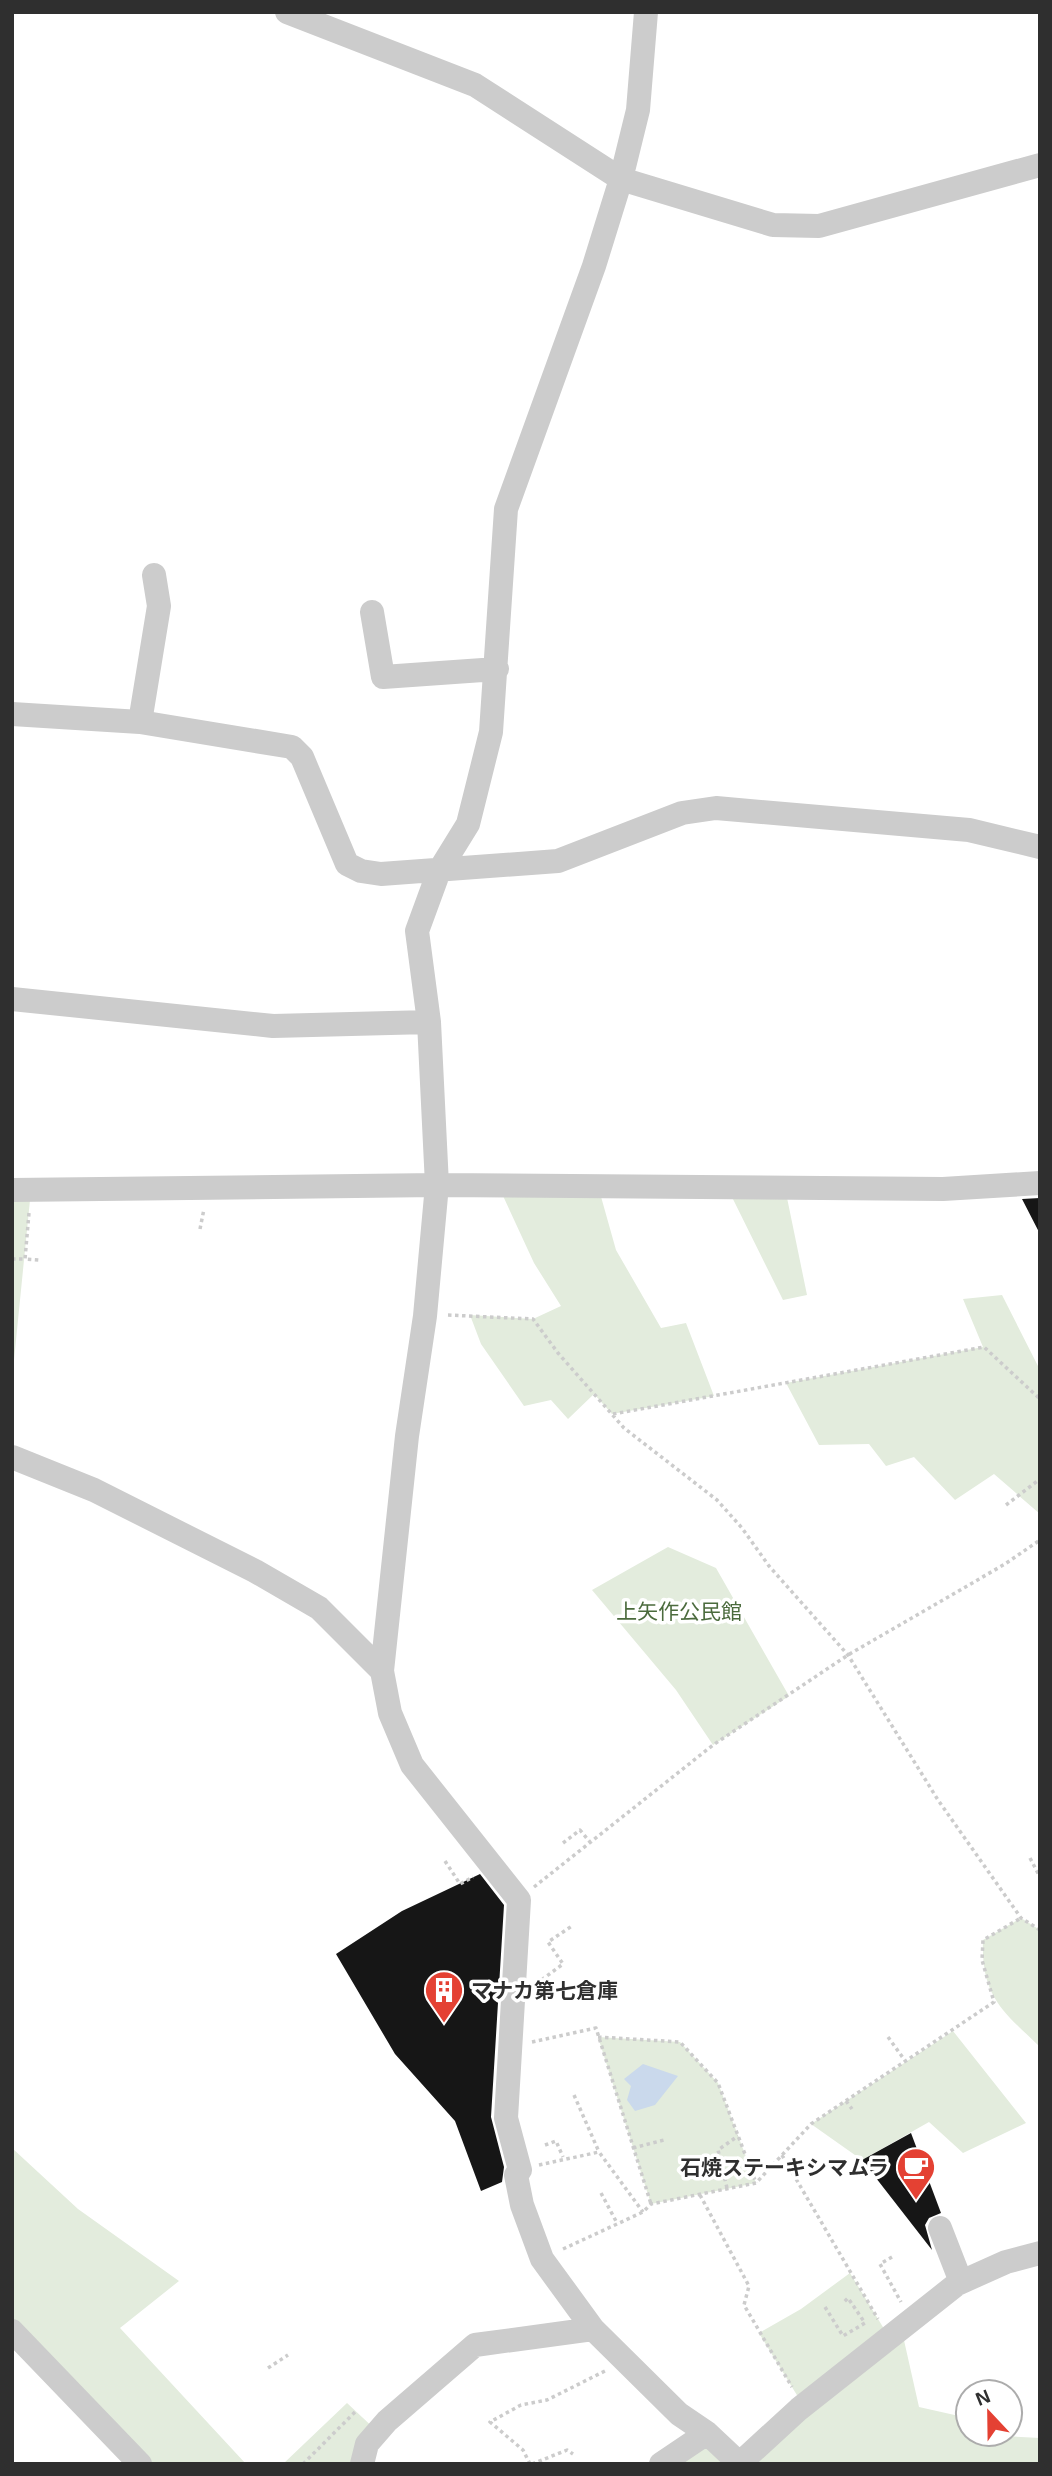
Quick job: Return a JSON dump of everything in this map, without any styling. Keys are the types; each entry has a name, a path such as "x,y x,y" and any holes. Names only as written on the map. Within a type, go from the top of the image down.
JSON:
{"street":[{"path":"287,12 475,85 621,179 773,225 819,226 1040,165"},
{"path":"646,12 638,110 621,179 594,267 506,509 491,732 468,824 439,871 417,931 429,1022 437,1185 425,1316 407,1436 382,1671 390,1713 412,1765 519,1900 506,2118 520,2170 516,2175 522,2205 542,2259 593,2329 679,2414 707,2433 739,2463 803,2406 961,2282 1006,2262 1040,2253"},
{"path":"140,722 159,606 154,575"},
{"path":"372,612 383,677 497,669"},
{"path":"12,714 140,722 292,747 302,757 347,864 361,871 381,874 558,861 682,813 716,808 969,830 1040,847"},
{"path":"12,999 273,1026 429,1022"},
{"path":"22,1190 437,1185 943,1189 1040,1183"},
{"path":"12,1457 93,1490 255,1571 319,1608 382,1671"},
{"path":"940,2228 961,2282"},
{"path":"362,2464 367,2444 387,2421 475,2346 593,2329"},
{"path":"12,2331 140,2464"},
{"path":"660,2464 707,2433"}],"path":[{"path":"22,1190 25,1259"},
{"path":"12,1259 39,1260"},
{"path":"425,1316 492,1315 533,1319 558,1353 624,1428 717,1500 848,1655 938,1800 1021,1918 1040,1930"},
{"path":"612,1414 984,1347 1040,1399"},
{"path":"1006,1505 1040,1479"},
{"path":"519,1900 680,1769 848,1655 1005,1564 1040,1540"},
{"path":"563,1843 580,1830 590,1842"},
{"path":"1030,1858 1040,1877"},
{"path":"444,1861 460,1884 494,1867"},
{"path":"542,2259 643,2212 651,2204 757,2183 811,2124 994,2002 982,1960 983,1940 1021,1918"},
{"path":"511,2002 563,1964 548,1941 572,1926"},
{"path":"509,2047 596,2028 651,2204"},
{"path":"598,2037 680,2042 718,2083 757,2183"},
{"path":"888,2037 906,2062"},
{"path":"574,2095 599,2152 643,2212"},
{"path":"846,2101 852,2109"},
{"path":"727,2189 718,2150 738,2136"},
{"path":"633,2148 664,2140"},
{"path":"545,2145 556,2141 563,2158"},
{"path":"520,2170 563,2158 599,2152"},
{"path":"782,2155 889,2337"},
{"path":"601,2193 617,2223"},
{"path":"700,2194 749,2286 744,2305 781,2374 803,2406"},
{"path":"892,2257 880,2264 911,2320"},
{"path":"825,2307 843,2336 865,2323 848,2298 843,2303"},
{"path":"268,2368 288,2355"},
{"path":"573,2454 567,2450 531,2464 523,2450 491,2422 521,2405 547,2400 626,2361"},
{"path":"303,2464 356,2412"}],"green space":[{"path":"498,1185 598,1186 616,1250 661,1328 686,1323 714,1396 612,1414 594,1394 568,1419 551,1400 524,1406 481,1344 470,1315 533,1319 561,1306 534,1263"},
{"path":"727,1187 785,1188 807,1295 783,1300"},
{"path":"12,1190 31,1190 12,1380"},
{"path":"1002,1295 1040,1370 1040,1514 994,1474 955,1500 914,1457 886,1466 869,1444 819,1445 786,1383 983,1347 963,1299"},
{"name":"上矢作公民館","path":"668,1547 716,1568 789,1696 713,1745 676,1690 592,1590"},
{"path":"1021,1918 1040,1930 1040,2047 997,2001 990,1989 983,1959 983,1940"},
{"path":"953,2031 1026,2123 963,2153 929,2122 862,2160 811,2124"},
{"path":"598,2037 680,2042 718,2083 756,2183 651,2204"},
{"path":"12,2148 78,2209 179,2281 120,2328 246,2464 140,2464 12,2331"},
{"path":"850,2273 889,2337 901,2327 919,2407 954,2415 954,2448 1024,2448 1024,2437 1040,2438 1040,2464 660,2464 707,2433 739,2462 803,2405 759,2333 801,2309"},
{"path":"347,2403 378,2432 362,2464 283,2464"}],"water":[{"path":"643,2064 678,2076 655,2105 635,2111 627,2100 631,2086 624,2079"}],"building":[{"path":"1040,1198 1040,1234 1022,1199"},
{"name":"マナカ第七倉庫","path":"480,1874 504,1905 491,2117 504,2167 502,2182 481,2191 455,2121 395,2054 336,1954 402,1911"},
{"name":"石焼ステーキシマムラ","path":"911,2133 941,2213 929,2218 925,2225 932,2250 862,2160"}],"place":[{"name":"マナカ第七倉庫","path":"444,2024"},
{"name":"石焼ステーキシマムラ","path":"916,2201"}]}
